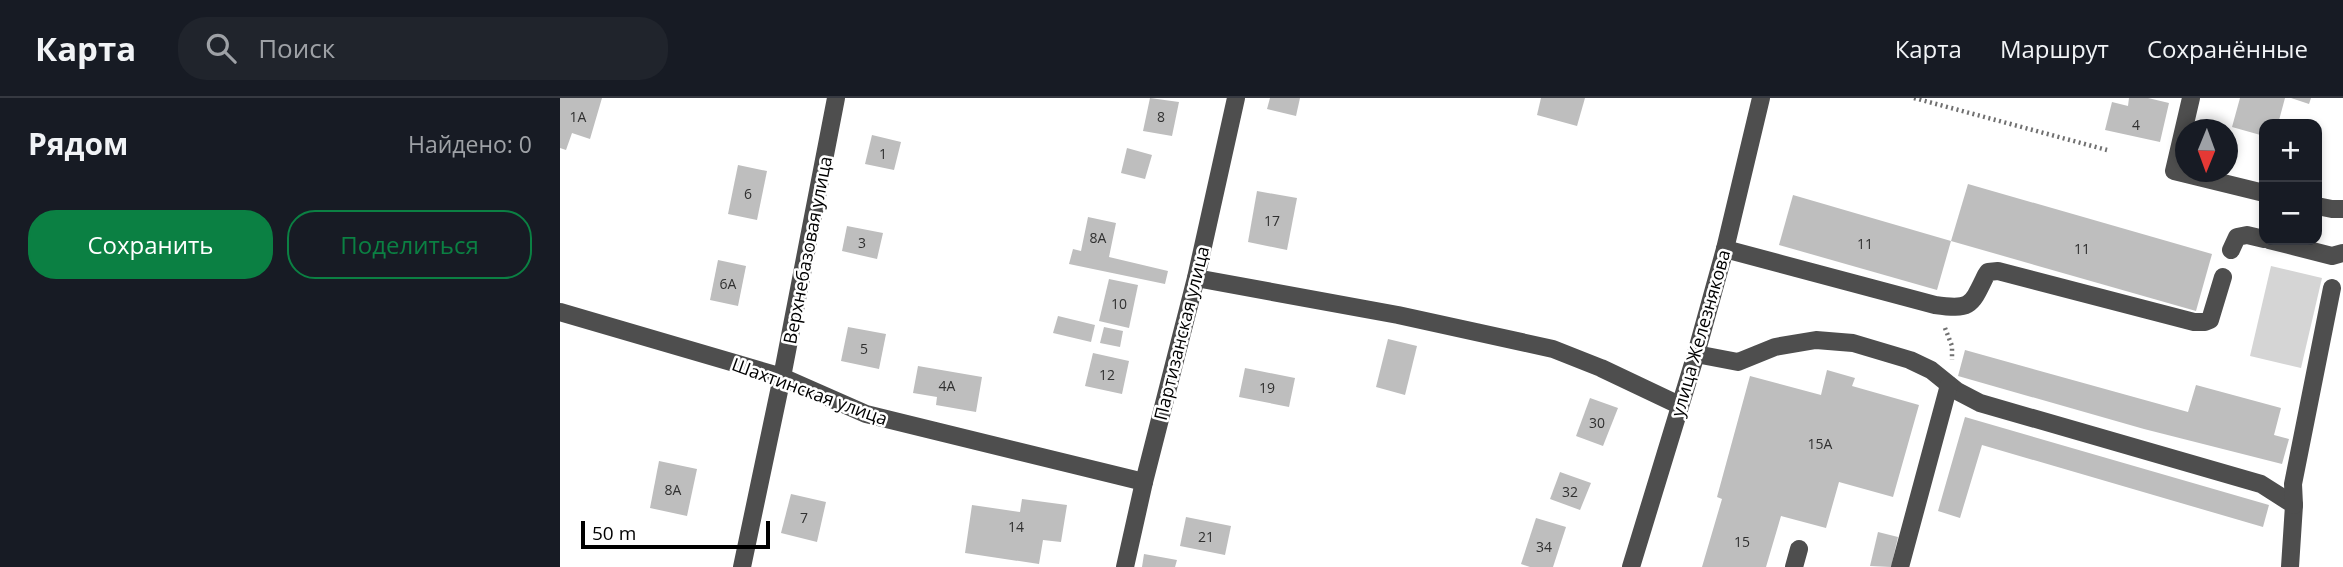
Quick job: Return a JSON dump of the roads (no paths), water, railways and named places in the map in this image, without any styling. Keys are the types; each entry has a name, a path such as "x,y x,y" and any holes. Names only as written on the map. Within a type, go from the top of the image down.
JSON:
{"street":[{"name":"Верхнебазовая улица","path":"742,567 836,98"},
{"name":"Партизанская улица","path":"1125,567 1196,278 1236,98"},
{"name":"улица Железнякова","path":"1631,567 1696,354 1725,249 1761,98"},
{"path":"2191,98 2174,171 2259,192"},
{"path":"2322,207 2343,209"},
{"path":"2231,250 2237,237 2247,235 2259,237"},
{"path":"2290,245 2332,256 2343,253"},
{"path":"1725,249 1942,306 1961,307 1970,304 1977,298 1988,272 1998,271 2194,322 2210,320 2223,276"},
{"path":"1196,278 1398,315 1553,349 1601,368 1679,405"},
{"path":"2290,567 2293,484 2332,288"},
{"name":"Шахтинская улица","path":"560,312 782,377 866,414 1144,481"},
{"path":"1696,354 1738,362 1775,347 1816,340 1853,343 1910,360 1931,370 1949,385 1980,403 2262,484 2294,505"},
{"path":"1900,567 1949,385"},
{"path":"1794,567 1799,549"}]}
